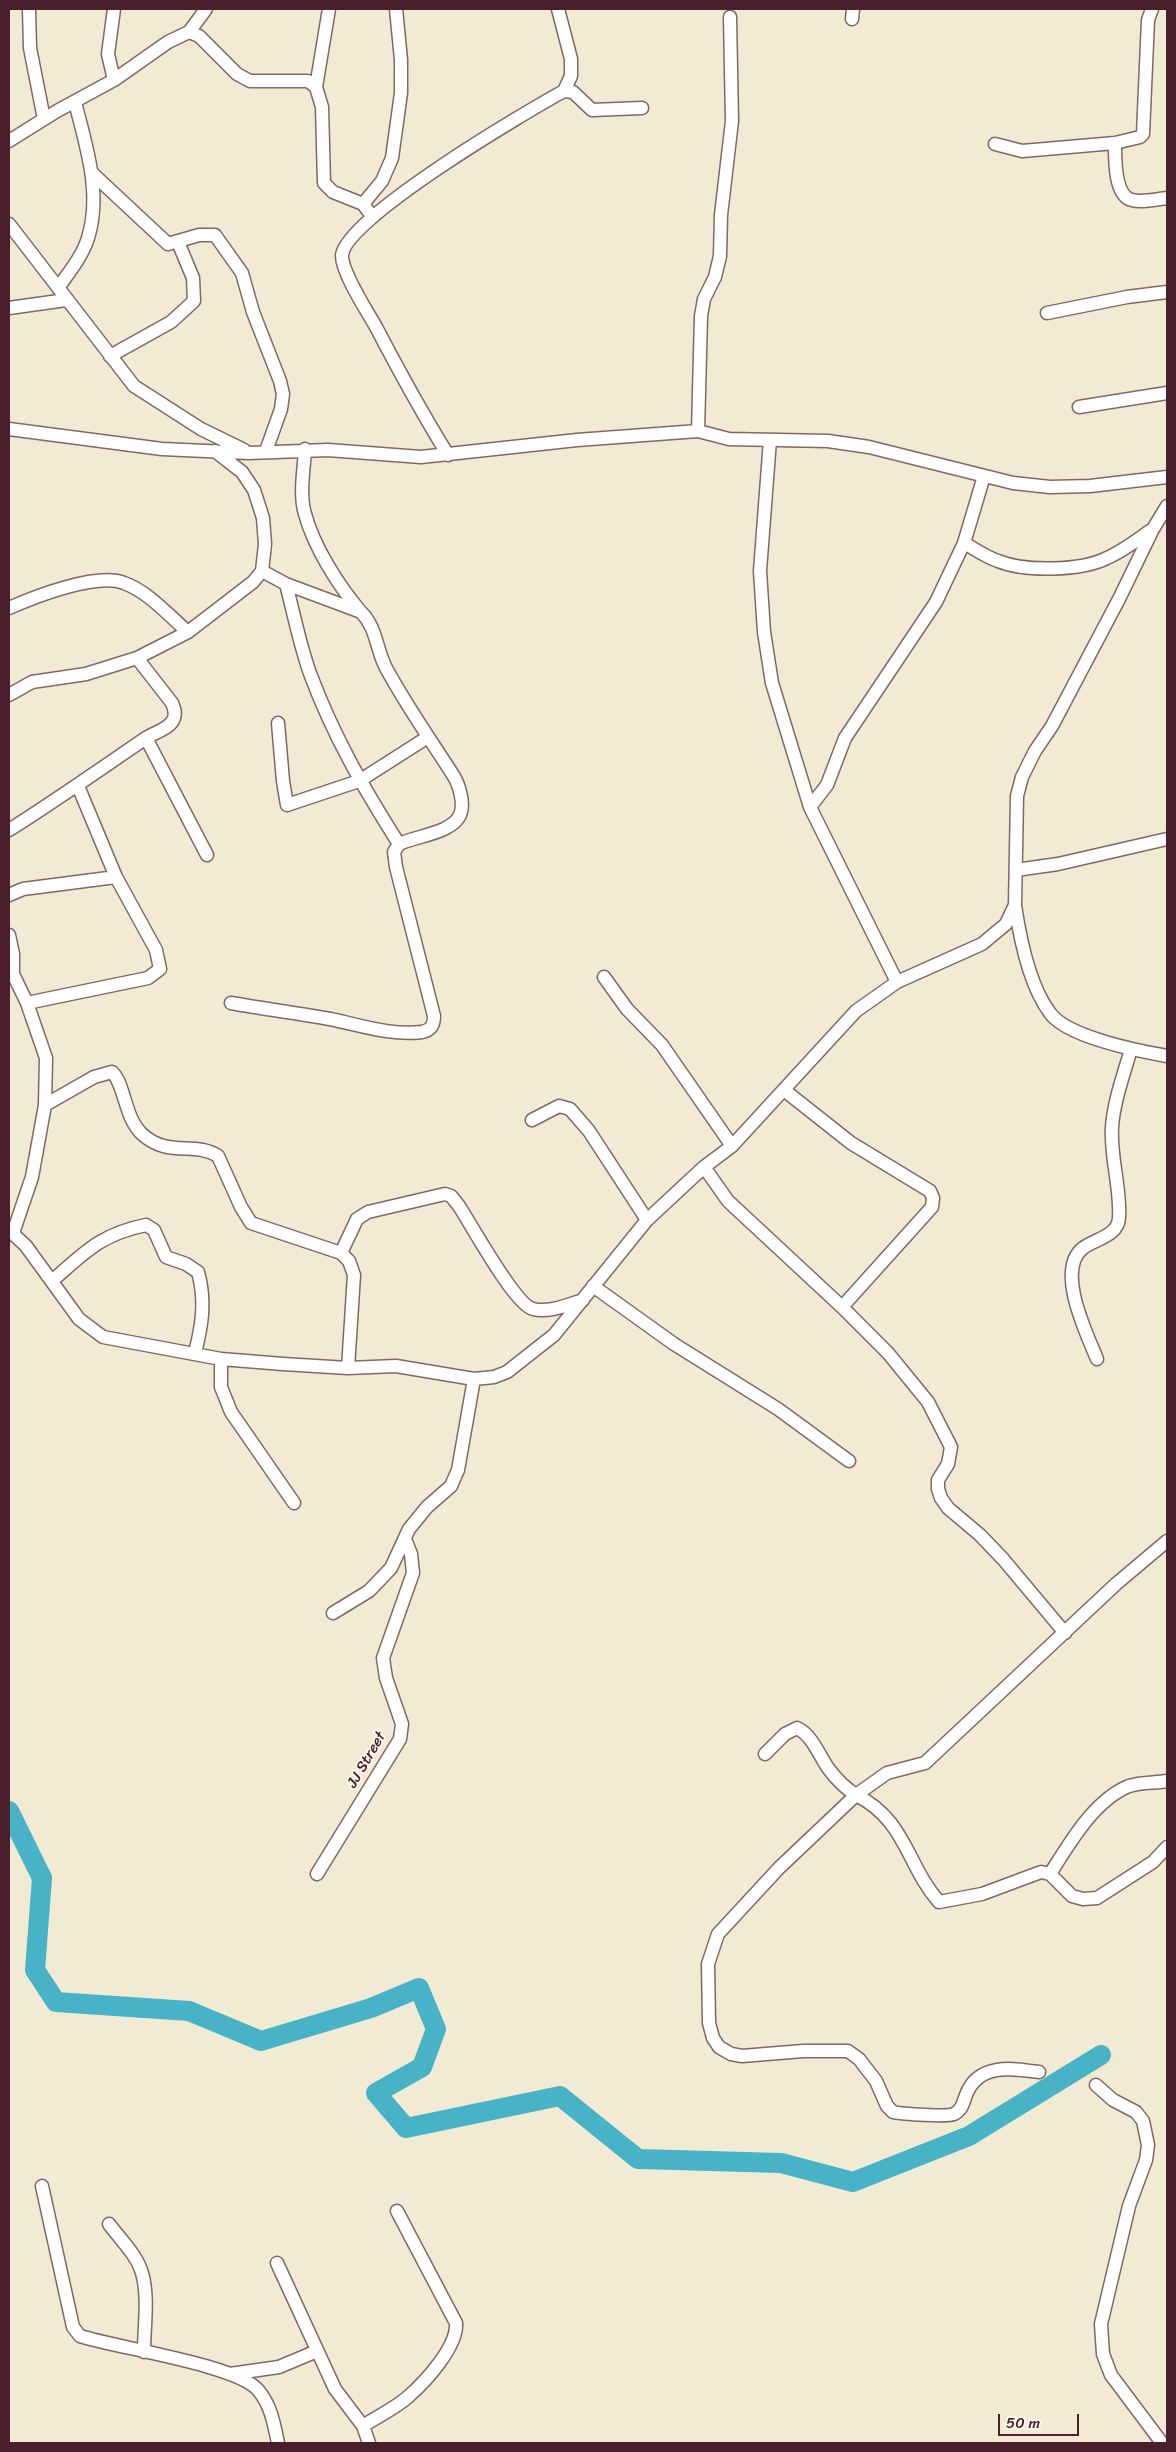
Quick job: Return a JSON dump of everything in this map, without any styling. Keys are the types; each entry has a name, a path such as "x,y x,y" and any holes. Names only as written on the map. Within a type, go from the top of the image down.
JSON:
{"street":[{"path":"29,9 30,48 44,119"},
{"path":"114,9 108,54 114,80"},
{"path":"9,141 114,80 168,42 189,32 206,9"},
{"path":"329,9 316,87 322,107 324,183 333,192 363,204 372,216"},
{"path":"363,204 382,181 392,158 401,93 401,60 396,9"},
{"path":"448,455 396,369 356,291 342,256 352,234 372,216 486,136 564,91 571,76 571,59 558,9"},
{"path":"995,144 1022,150 1115,143 1134,140 1143,134 1146,44 1148,20 1152,9"},
{"path":"698,431 700,316 704,299 715,277 720,256 721,215 732,121 730,17"},
{"path":"189,32 198,36 237,74 250,81 308,81 316,87"},
{"path":"564,91 573,92 592,110 642,108"},
{"path":"58,288 77,262 87,239 92,218 93,174 75,102"},
{"path":"1115,143 1117,178 1126,197 1132,200 1167,198"},
{"path":"93,174 168,244 198,235 215,234 242,274 253,312 280,381 282,394 281,409 266,451"},
{"path":"9,224 134,386 146,396 202,429 249,452"},
{"path":"110,356 171,322 194,302 192,278 178,242"},
{"path":"1047,313 1127,296 1167,292"},
{"path":"9,308 66,300"},
{"path":"1079,407 1167,393"},
{"path":"9,429 114,444 249,452 305,449 405,457 448,455 577,440 698,431 729,439 828,441 869,447 1013,483 1050,488 1090,486 1167,476"},
{"path":"770,440 760,570 764,632 772,683 810,807 897,982"},
{"path":"231,1003 330,1019 385,1031 423,1032 430,1029 434,1024 434,1016 396,867 394,852 399,844 430,834 454,823 461,814 462,799 456,779 408,708 384,665 376,637 368,619 342,590 305,514 302,492 305,449"},
{"path":"9,695 32,682 86,674 137,658 188,632 253,582 262,571 265,544 263,518 254,490 242,472 216,451"},
{"path":"810,807 826,785 845,738 936,602 964,543 984,476"},
{"path":"1167,506 1052,726 1035,751 1022,777 1017,796 1015,905 1020,941 1030,974 1050,1014 1078,1032 1131,1049 1167,1056"},
{"path":"964,543 998,561 1022,568 1078,566 1108,558 1153,530"},
{"path":"262,571 286,584 361,612"},
{"path":"9,608 38,595 88,583 123,582 139,590 188,632"},
{"path":"286,584 310,674 334,732 359,782 399,844"},
{"path":"9,830 78,786 146,738 168,726 174,719 175,710 137,658"},
{"path":"278,723 282,781 288,805 359,782 428,737"},
{"path":"146,738 207,855"},
{"path":"27,1003 148,978 160,969 156,950 116,877 78,786"},
{"path":"1016,870 1058,864 1167,839"},
{"path":"9,895 23,889 116,877"},
{"path":"9,935 13,954 11,972 27,1003 46,1058 45,1105 32,1177 11,1232 26,1246 79,1319 103,1336 221,1358 348,1368 396,1366 474,1379 494,1377 507,1372 554,1335 647,1220 704,1167 732,1146 856,1011 897,982 944,962 995,935 1006,924 1015,905"},
{"path":"604,976 628,1009 662,1045 732,1146"},
{"path":"1097,1359 1078,1314 1073,1292 1072,1271 1082,1249 1113,1232 1118,1226 1119,1204 1113,1156 1112,1127 1115,1105 1131,1049"},
{"path":"45,1105 94,1077 112,1072 118,1081 126,1107 141,1133 155,1144 178,1150 202,1150 218,1156 241,1207 252,1223 341,1253 349,1261 354,1275 348,1368"},
{"path":"784,1090 851,1143 930,1191 933,1198 932,1207 842,1306"},
{"path":"532,1120 559,1106 570,1109 589,1131 647,1220"},
{"path":"704,1167 728,1200 842,1306 888,1353 928,1402 951,1447 948,1464 938,1480 941,1498 948,1508 980,1535 1003,1559 1065,1633"},
{"path":"341,1253 357,1219 368,1212 445,1194 451,1196 459,1206 511,1290 523,1305 533,1309 550,1309 583,1300"},
{"path":"52,1281 92,1245 120,1230 146,1225 154,1230 166,1257 186,1264 198,1272 204,1293 203,1322 195,1353"},
{"path":"593,1286 674,1344 778,1409 849,1461"},
{"path":"221,1358 221,1386 231,1412 294,1503"},
{"path":"333,1613 369,1591 391,1568 409,1528 427,1507 451,1486 465,1436 474,1379"},
{"name":"JJ Street","path":"317,1874 400,1739 402,1724 386,1678 383,1658 414,1573 411,1554 404,1539"},
{"path":"1039,2072 1008,2068 987,2072 972,2082 961,2109 955,2114 938,2116 926,2113 902,2114 893,2112 887,2106 876,2081 859,2059 848,2051 803,2051 742,2056 731,2054 719,2047 712,2038 709,2023 708,1964 718,1934 779,1868 856,1795 887,1773 925,1763 1116,1584 1167,1543"},
{"path":"765,1754 785,1734 797,1728 805,1733 829,1770 844,1788 883,1812 898,1830 928,1890 939,1902 982,1894 1042,1872 1050,1874 1072,1896 1083,1899 1097,1898 1153,1862 1167,1847"},
{"path":"1050,1874 1077,1831 1112,1796 1130,1786 1167,1781"},
{"path":"1096,2085 1113,2100 1136,2112 1144,2121 1148,2145 1146,2160 1130,2206 1101,2324 1103,2354 1111,2375 1162,2443"},
{"path":"42,2186 73,2327 80,2336 230,2374 257,2388 267,2402 278,2443"},
{"path":"363,2426 408,2398 448,2350 457,2333 456,2323 396,2211"},
{"path":"109,2224 132,2255 142,2273 145,2298 144,2352"},
{"path":"277,2263 335,2388 363,2426 369,2443"},
{"path":"230,2374 279,2367 317,2351"}],"waterway":[{"path":"9,1811 42,1878 35,1970 56,2002 189,2011 261,2041 371,2008 419,1988 436,2029 422,2067 376,2093 406,2128 560,2096 638,2159 781,2163 853,2182 969,2136 1101,2055"}]}
